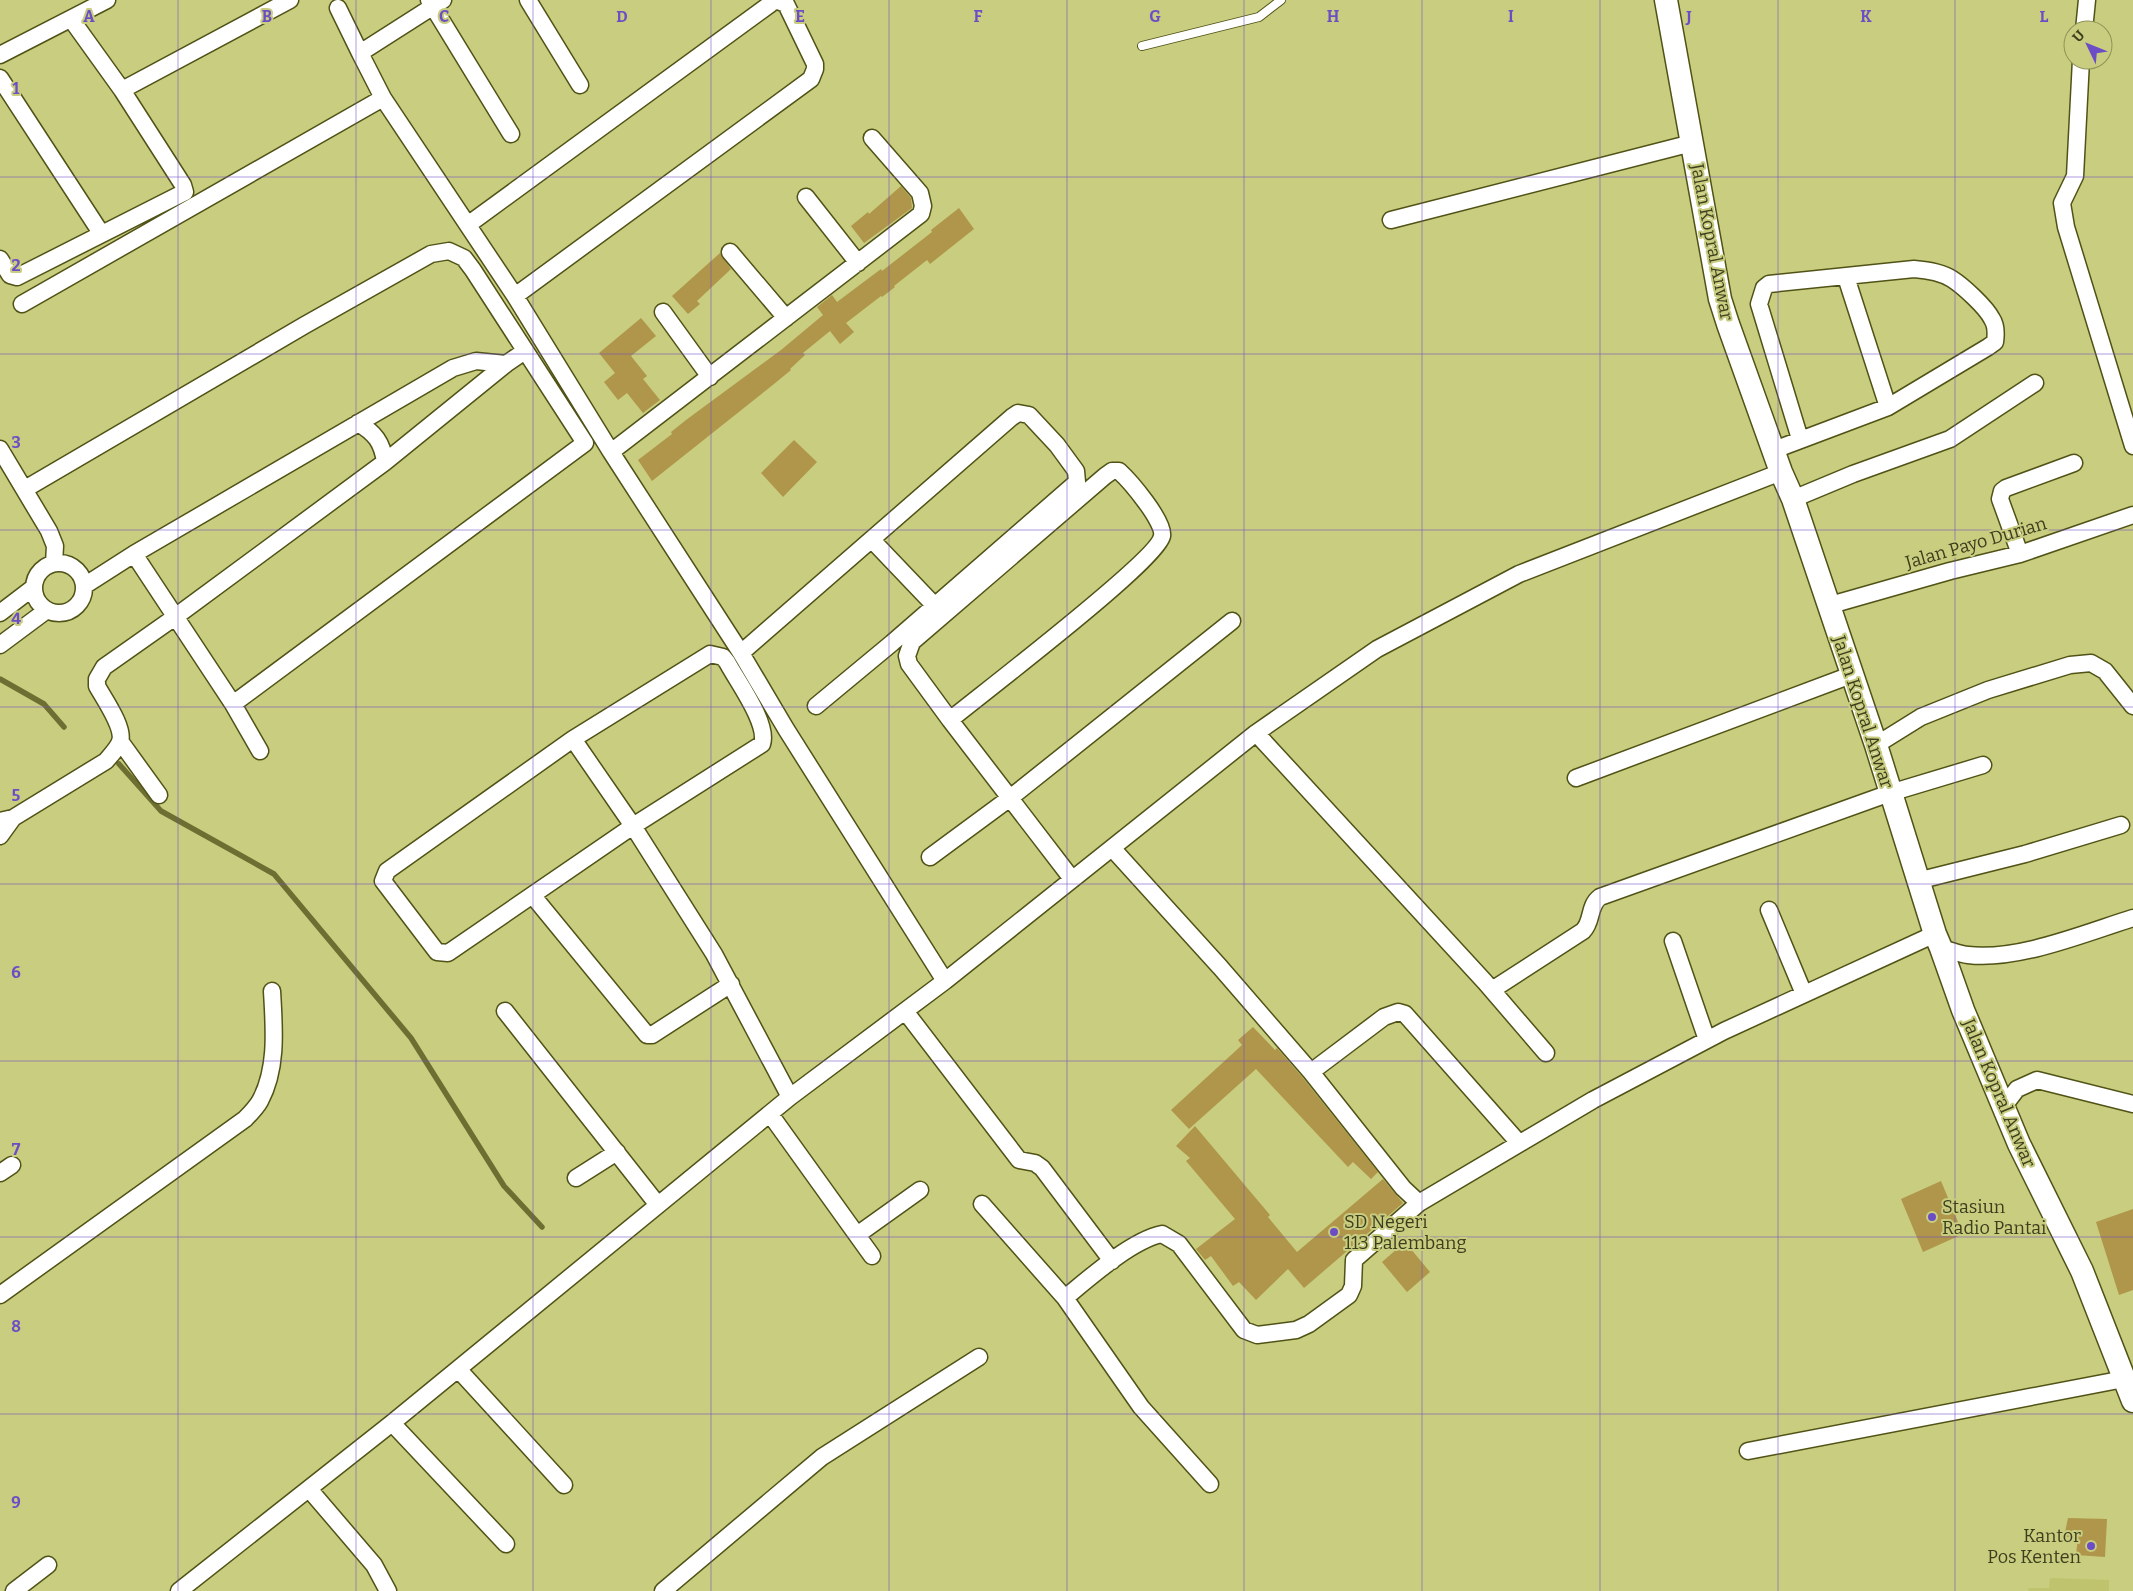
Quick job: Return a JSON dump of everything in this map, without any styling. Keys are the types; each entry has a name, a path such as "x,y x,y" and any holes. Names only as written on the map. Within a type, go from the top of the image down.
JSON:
{"street":[{"path":"0,55 107,0"},
{"path":"122,90 290,0"},
{"path":"528,0 580,85"},
{"name":"Jalan Kopral Anwar","path":"1666,0 1720,299 1781,472 1793,499 1851,676 1876,745 1918,881 1963,1010 2019,1144 2082,1271 2133,1401"},
{"path":"2085,20 2087,0"},
{"path":"469,224 773,2 778,1 786,4 815,64 815,69 810,79 515,296"},
{"path":"360,53 435,2 512,134"},
{"path":"338,8 383,98 469,224 515,296 611,452 741,653 791,737 945,981"},
{"path":"0,258 10,275 17,277 101,233 184,194 186,189 122,90 71,20"},
{"path":"2080,70 2075,176 2062,203 2066,226 2133,446"},
{"path":"0,78 101,233"},
{"path":"22,304 383,98"},
{"path":"611,452 921,214 923,206 920,193 872,138"},
{"path":"1391,220 1692,143"},
{"path":"806,197 858,263"},
{"path":"24,489 296,330 431,254 449,251 464,258 474,270 585,443 234,704"},
{"path":"730,252 786,318"},
{"path":"1774,450 1888,407 1988,347 1995,342 1996,334 1992,319 1975,298 1953,279 1934,272 1914,268 1769,284 1764,288 1759,304 1800,440"},
{"path":"1846,277 1888,407"},
{"path":"663,312 710,377"},
{"path":"0,836 6,819 106,761 115,751 120,741 121,730 97,686 99,672 385,462 506,364 525,351"},
{"path":"84,586 134,554 358,422 459,366 476,361 506,364"},
{"path":"1793,499 1853,474 1950,439 2035,383"},
{"path":"741,653 1018,413 1029,415 1052,439 1076,471 1077,482 935,606 816,706"},
{"path":"358,422 377,437 382,445 385,462"},
{"path":"0,449 50,531 55,546 54,563"},
{"path":"2020,554 2000,498 2002,491 2074,463"},
{"path":"950,720 1055,637 1145,559 1160,543 1162,536 1161,524 1119,471 1112,471 1105,476 912,642 907,656 909,664 950,720 1072,879"},
{"path":"179,1591 392,1423 790,1097 945,981 1256,733 1377,649 1519,574 1781,472"},
{"name":"Jalan Payo Durian","path":"1828,606 1950,571 2020,554 2133,515"},
{"path":"872,540 935,606"},
{"path":"134,554 234,704 260,751"},
{"path":"0,613 34,587 40,571 54,563 63,563 76,569 84,586 80,602 67,612 59,613 48,610 38,602 34,587"},
{"path":"0,645 48,610"},
{"path":"930,857 1010,798 1232,621"},
{"path":"710,654 722,657 727,662 761,724 764,737 762,744 633,826 448,953 438,952 383,881 387,871 573,739 710,654"},
{"path":"1876,745 1921,717 1988,690 2070,665 2091,664 2105,671 2133,706"},
{"path":"1576,778 1851,676"},
{"path":"1256,733 1492,990 1546,1054"},
{"path":"573,739 633,826 714,954 790,1097"},
{"path":"120,741 159,795"},
{"path":"1492,990 1582,931 1589,924 1593,904 1600,897 1890,793 1983,765"},
{"path":"1918,881 2024,854 2121,825"},
{"path":"1112,848 1220,967 1311,1072 1404,1188 1419,1203"},
{"path":"533,896 647,1035 652,1034 730,984"},
{"path":"1769,910 1804,994"},
{"path":"1065,1298 1112,1261 1152,1236 1162,1234 1179,1244 1244,1330 1257,1335 1296,1330 1310,1324 1348,1295 1354,1286 1354,1260 1419,1203 1593,1100 1707,1040 1804,994 1938,941 1967,955 2008,954 2133,918"},
{"path":"1673,941 1707,1040"},
{"path":"0,1295 245,1119 260,1102 268,1080 274,1047 272,991"},
{"path":"505,1011 658,1205"},
{"path":"905,1011 1019,1160 1035,1163 1042,1168 1112,1261"},
{"path":"1311,1072 1384,1017 1398,1012 1406,1014 1519,1143"},
{"path":"2004,1106 2017,1089 2037,1080 2133,1104"},
{"path":"770,1114 872,1256"},
{"path":"576,1178 617,1152"},
{"path":"857,1235 920,1190"},
{"path":"982,1204 1065,1298 1142,1407 1210,1484"},
{"path":"663,1591 822,1457 979,1357"},
{"path":"458,1369 564,1484"},
{"path":"1748,1451 2124,1379"},
{"path":"392,1423 506,1544"},
{"path":"308,1489 374,1565 388,1591"},
{"path":"14,1591 48,1565"}],"lane":[{"path":"1142,46 1259,17 1281,0"}],"shaded area":[{"path":"2050,1578 2109,1580 2109,1591 2028,1591 2029,1588 2049,1588"}],"building":[{"path":"901,186 911,198 912,208 864,243 851,226 868,212 869,214"},
{"path":"959,208 974,229 930,264 927,260 895,287 846,323 854,332 840,344 830,331 803,353 805,355 791,370 652,481 638,460 672,434 671,432 686,420 781,350 823,315 817,307 832,295 837,302 881,269 882,271"},
{"path":"720,253 731,269 697,301 700,304 688,314 672,296"},
{"path":"641,318 656,336 631,356 647,376 643,379 660,400 643,413 627,393 618,400 604,382 615,373 599,353"},
{"path":"794,440 817,462 783,497 761,473"},
{"path":"1253,1027 1275,1050 1277,1048 1303,1078 1378,1172 1371,1179 1353,1162 1348,1167 1256,1069 1189,1129 1171,1110 1242,1045 1238,1040"},
{"path":"1195,1126 1270,1215 1268,1217 1297,1252 1383,1179 1403,1203 1304,1288 1288,1269 1256,1300 1239,1282 1233,1286 1211,1256 1205,1260 1196,1249 1235,1219 1186,1161 1190,1158 1176,1146"},
{"name":"Stasiun Radio Pantai","path":"1941,1181 1963,1234 1923,1252 1901,1199"},
{"path":"2133,1209 2133,1290 2119,1295 2096,1222"},
{"path":"1405,1242 1430,1272 1407,1292 1382,1262"},
{"name":"Kantor Pos Kenten","path":"2068,1518 2107,1519 2105,1557 2076,1555 2078,1537 2064,1537"}],"waterway":[{"path":"0,679 44,704 64,727"},
{"path":"119,764 161,811 274,874 411,1038 504,1186 542,1227"}],"place":[{"name":"Stasiun Radio Pantai","path":"1932,1217"},
{"name":"SD Negeri 113 Palembang","path":"1334,1232"},
{"name":"Kantor Pos Kenten","path":"2091,1546"}]}
